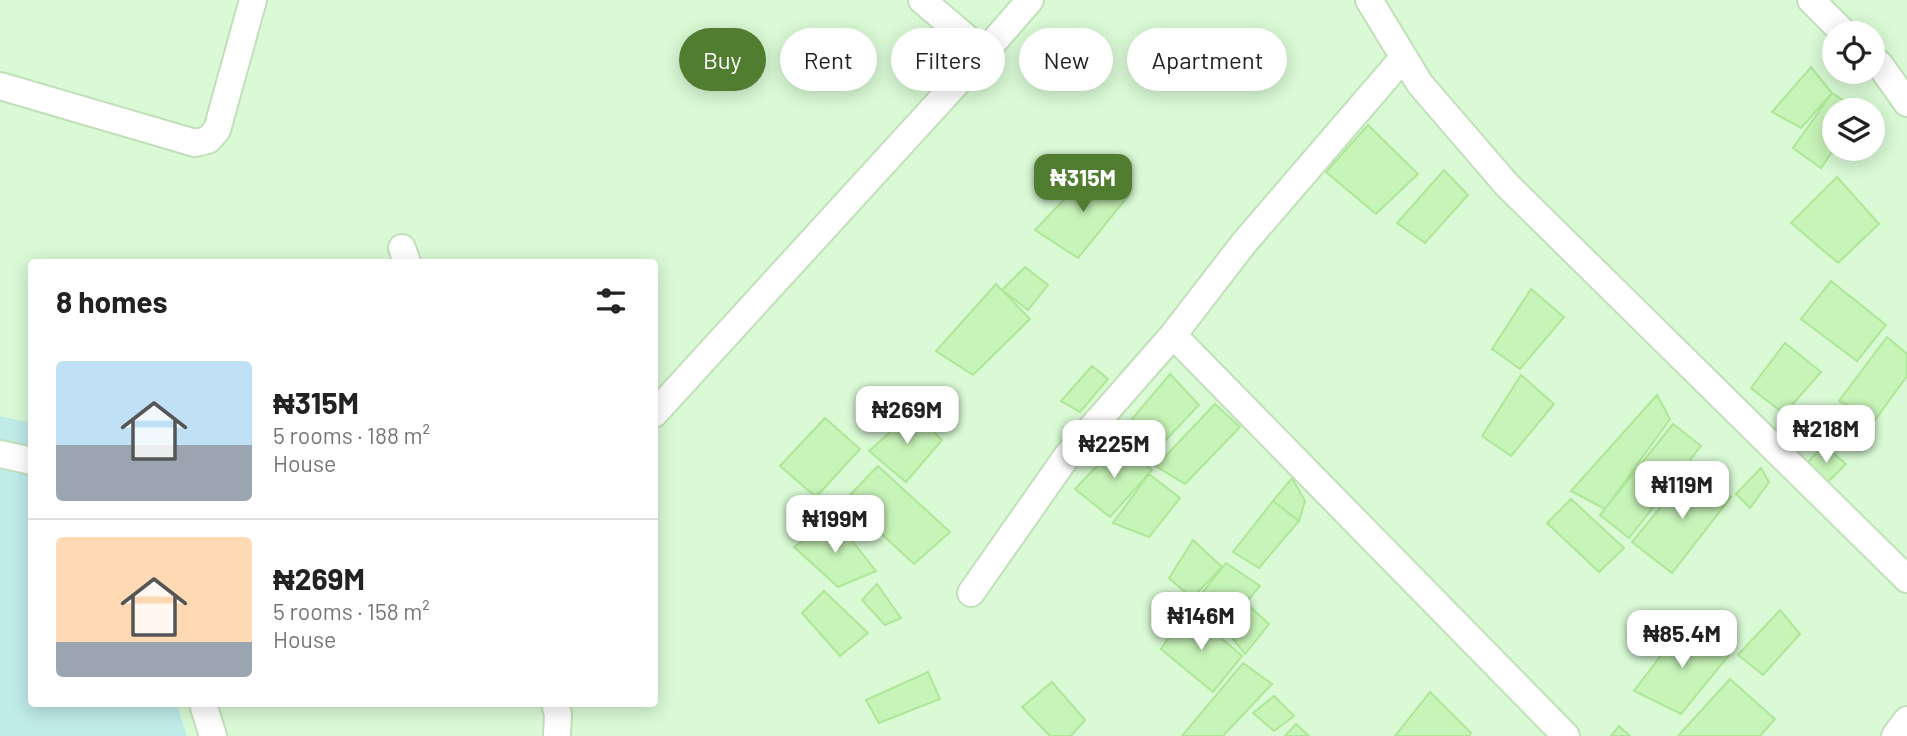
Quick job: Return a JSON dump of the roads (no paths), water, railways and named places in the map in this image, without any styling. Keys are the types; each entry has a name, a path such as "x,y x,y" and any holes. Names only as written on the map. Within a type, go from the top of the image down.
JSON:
{"street":[{"path":"0,86 195,143 208,140 217,130 253,0"},
{"path":"922,0 955,28"},
{"path":"1005,29 1030,0"},
{"path":"1369,0 1420,83 1507,185 1907,579"},
{"path":"1811,0 1831,21"},
{"path":"1837,0 1841,21"},
{"path":"971,593 1067,456 1173,335 1244,243 1403,58"},
{"path":"1885,75 1907,103"},
{"path":"658,410 949,91"},
{"path":"1173,335 1566,736"},
{"path":"0,454 28,460"},
{"path":"204,707 213,736"},
{"path":"556,707 557,736"},
{"path":"1895,736 1907,720"}]}
